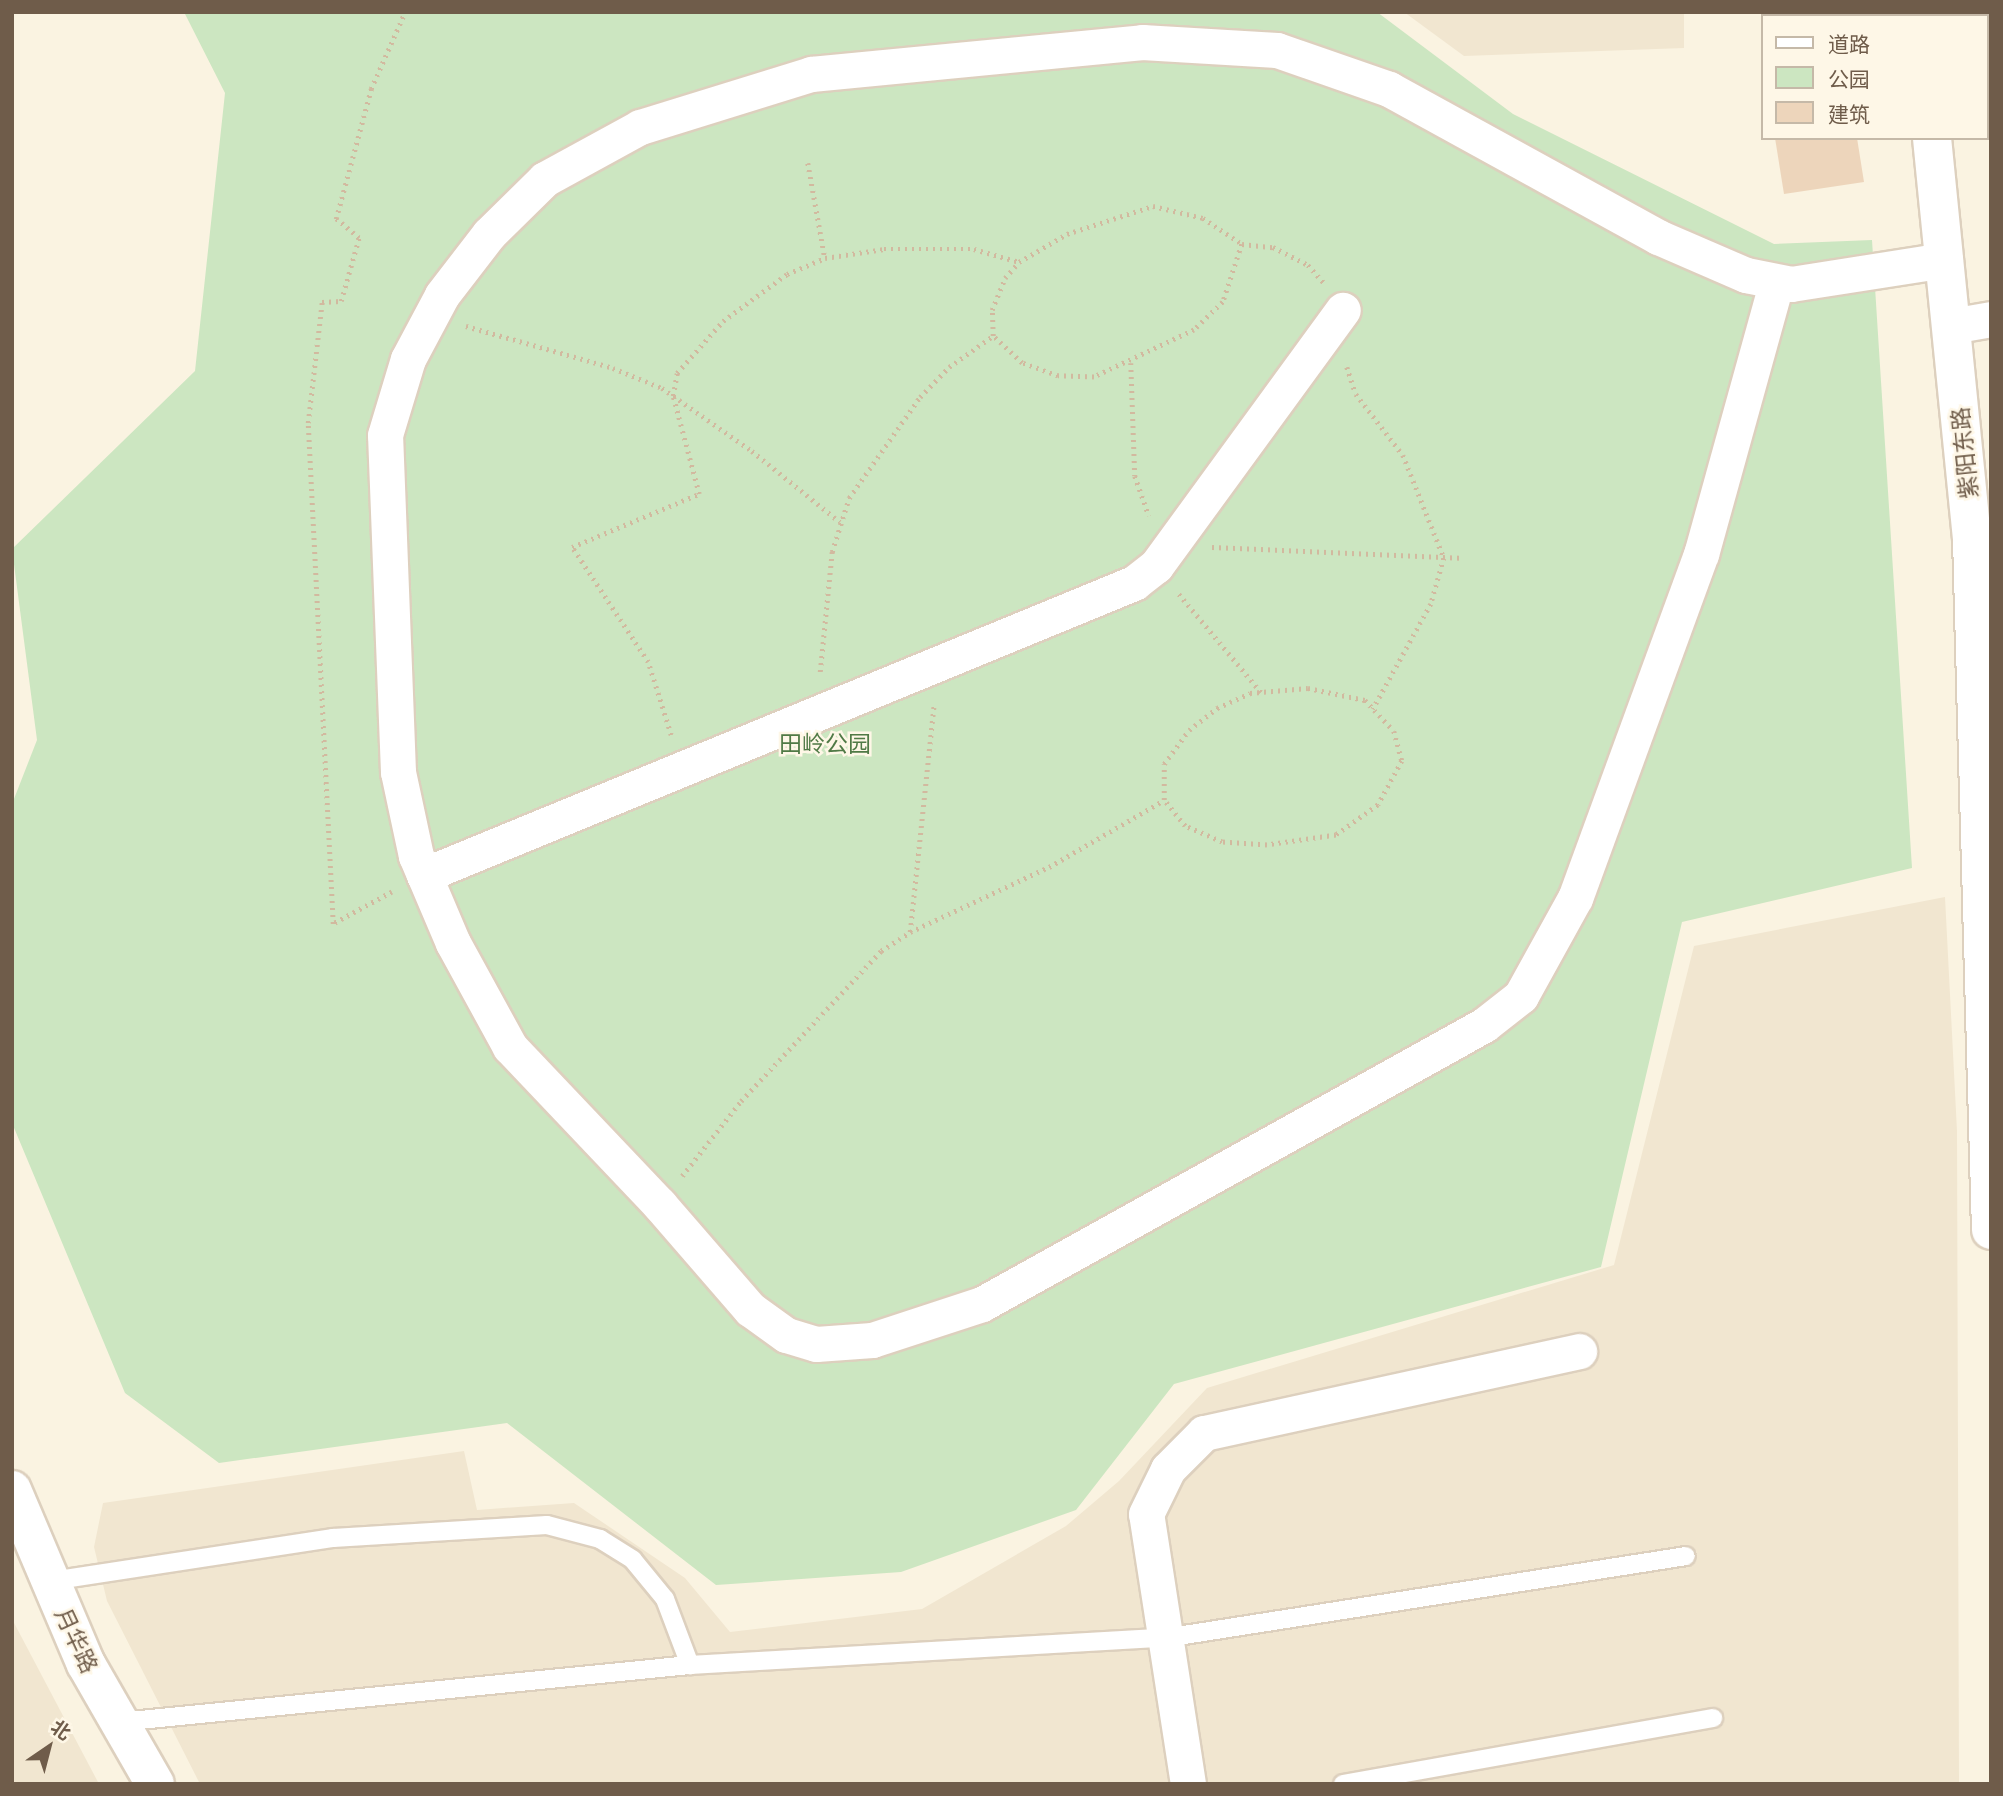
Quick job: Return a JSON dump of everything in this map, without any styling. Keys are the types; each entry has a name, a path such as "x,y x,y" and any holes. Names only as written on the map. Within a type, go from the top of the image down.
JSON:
{"main road":[{"name":"紫阳东路","path":"1932,140 1972,538 1991,1230"},
{"name":"月华路","path":"12,1490 86,1664 155,1784"}],"street":[{"path":"1776,284 1701,554 1575,898 1521,996 1484,1025 982,1304 872,1340 816,1344 786,1335 750,1310 660,1205 510,1047 453,943 424,875 398,772 386,435 408,359 431,316 489,234 545,180 640,127 811,74 1142,42 1277,50 1388,89 1658,237 1776,284 1945,260"},
{"path":"424,875 1134,583 1163,556 1343,310"},
{"path":"1951,326 1991,319"},
{"path":"1188,1784 1146,1514 1168,1469 1204,1433 1579,1351"}],"lane":[{"path":"51,1581 333,1538 547,1525 600,1539 633,1559 665,1599 690,1665"},
{"path":"120,1722 690,1665 1165,1638 1686,1556"},
{"path":"1342,1784 1713,1718"}],"path":[{"path":"405,12 371,89 337,219 359,238 341,301 322,302 308,423 333,924 424,875"},
{"path":"808,163 825,258"},
{"path":"1242,244 1223,302 1194,330 1131,363 1094,377 1058,376 1022,363 993,336 992,310 1005,278 1019,262 1067,233 1153,206 1203,218 1242,244 1273,247 1308,265 1343,310 1354,331 1344,357 1356,394 1403,455 1444,558 1431,604 1373,709"},
{"path":"681,769 648,662 572,547 699,494 673,396 677,373 723,321 787,274 825,258 884,249 974,249 1019,262"},
{"path":"431,316 613,368 673,396 752,451 840,523"},
{"path":"821,712 820,654 840,523 849,498 920,397 949,367 993,336"},
{"path":"1131,363 1135,475 1163,556 1262,692"},
{"path":"1163,556 1460,558"},
{"path":"910,932 940,662"},
{"path":"1308,688 1342,692 1365,701 1394,730 1402,761 1378,804 1336,835 1267,845 1222,842 1185,826 1164,800 1164,764 1189,730 1217,708 1262,692 1308,688"},
{"path":"660,1205 741,1101 851,978 910,932 1049,867 1164,800"}],"shaded area":[{"path":"1404,12 1684,12 1684,48 1464,56"},
{"path":"1945,897 1957,1131 1959,1784 200,1784 107,1601 94,1547 103,1503 464,1451 477,1510 574,1503 685,1578 730,1632 922,1609 1066,1526 1119,1481 1207,1388 1614,1265 1694,946"},
{"path":"12,1619 99,1784 12,1784"}],"green space":[{"name":"田岭公园","path":"184,12 1377,12 1513,114 1774,244 1872,240 1912,868 1682,922 1601,1267 1174,1384 1076,1510 901,1572 716,1585 507,1423 219,1463 125,1393 12,1123 12,804 37,740 12,549 195,371 225,93"}],"building":[{"path":"1775,140 1857,140 1864,182 1784,194"}]}
